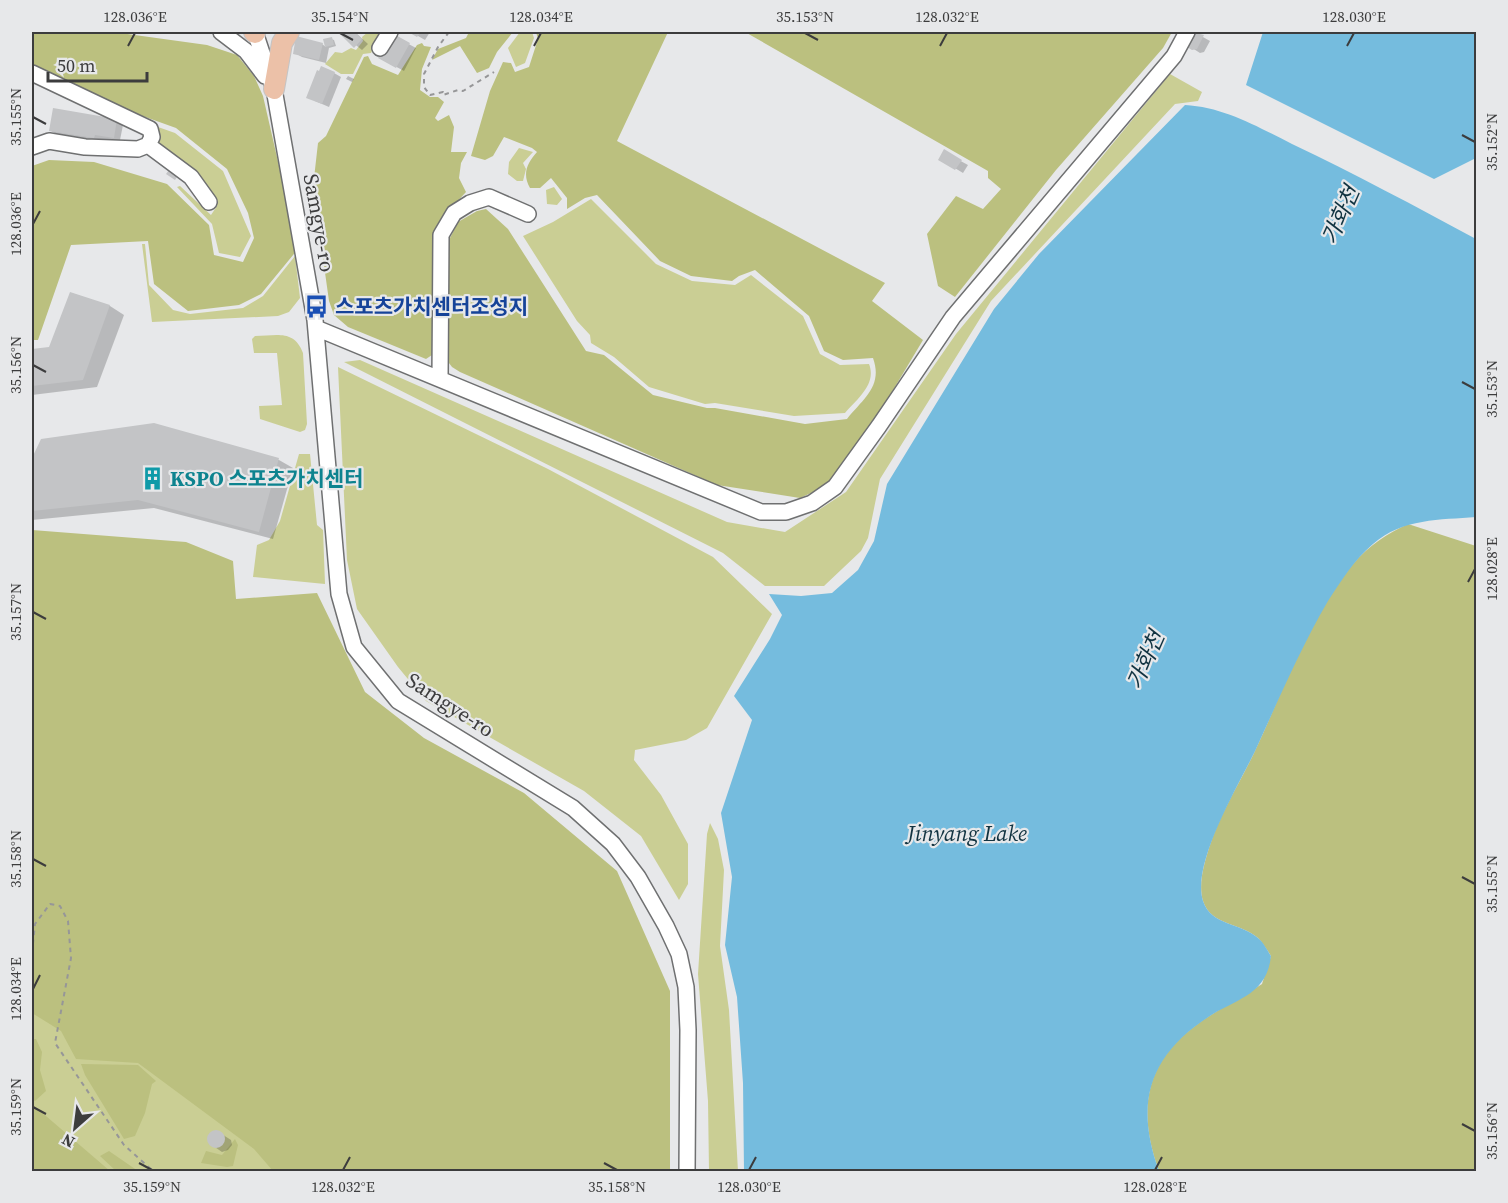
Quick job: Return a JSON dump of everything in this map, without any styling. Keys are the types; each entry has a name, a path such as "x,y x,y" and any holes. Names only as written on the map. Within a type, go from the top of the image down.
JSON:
{"main road":[{"path":"274,88 282,43 289,32"}],"street":[{"path":"221,32 246,51 274,88"},
{"name":"Samgye-ro","path":"254,32 274,88 316,328 339,594 354,647 398,701 573,808 613,844 638,877 679,954 686,987 687,1172"},
{"path":"380,48 390,32"},
{"path":"316,328 761,512 786,512 812,503 835,487 953,317 1174,56 1187,32"},
{"path":"32,73 150,129 152,137 148,145 138,149 49,141 32,147"},
{"path":"148,145 191,177 210,202"},
{"path":"440,379 441,235 454,213 470,203 489,197 528,214"}],"path":[{"path":"449,32 438,46 424,74 424,87 430,95 463,91 494,72"},
{"path":"32,953 35,924 50,904 60,906 68,921 71,958 55,1043 124,1145 154,1172"},
{"path":"168,1172 186,1172"}],"green space":[{"path":"32,32 113,32 207,45 237,55 254,76 263,96 298,249 261,294 239,305 188,311 154,284 148,241 71,245 38,340 32,340 32,166 49,160 94,162 167,184 209,225 214,255 243,262 254,238 248,213 227,169 176,128 112,105 32,66"},
{"path":"368,32 382,32 371,53 363,54 353,74 341,74 325,64 335,52 342,53 351,48 356,50 363,41 362,37"},
{"path":"469,32 513,32 497,52 489,68 477,73 460,46 432,60 438,49 466,38"},
{"path":"520,32 532,32 534,38 525,63 516,67 508,48"},
{"path":"536,32 668,32 617,141 885,283 872,301 923,340 868,432 824,487 800,498 717,485 460,372 452,367 443,355 449,240 458,222 477,211 486,209 508,229 586,351 604,355 653,395 707,408 805,424 847,419 874,384 876,376 873,358 843,360 824,351 809,316 755,270 732,281 691,276 660,261 597,195 585,198 567,209 567,198 551,178 540,188 530,188 526,173 537,152 532,148 504,137 493,156 485,160 471,156 490,91 503,62 511,63 515,72 529,67 538,39"},
{"path":"745,32 1172,32 1163,48 1056,170 955,297 938,286 927,234 956,196 983,209 1001,189 988,178 988,171"},
{"path":"422,43 424,46 431,47 422,69 420,90 444,102 435,118 438,121 449,115 454,127 451,152 467,152 461,163 459,178 466,192 453,206 435,250 432,355 426,359 348,327 334,315 329,301 313,187 318,143 326,136 364,57 368,56 372,64 398,75 417,45"},
{"path":"1170,74 1202,92 1198,101 1175,104 991,301 880,479 868,538 861,551 824,586 765,586 723,553 344,362 360,360 727,522 785,532 846,492 956,334"},
{"path":"158,127 175,133 223,171 251,236 240,257 219,253 212,224 177,187 180,186 211,215 217,206 210,191 158,146"},
{"path":"519,148 533,152 523,163 526,169 523,181 517,181 508,174 509,162"},
{"path":"554,187 562,199 557,205 547,204 546,190"},
{"path":"591,199 656,264 692,281 735,285 751,275 803,316 820,354 840,365 869,364 870,378 860,397 845,413 794,416 715,403 705,404 649,387 614,357 591,343 590,335 577,321 523,236 553,222"},
{"path":"142,244 145,244 149,285 173,310 190,314 243,308 263,296 295,256 300,298 289,312 278,316 152,322"},
{"path":"255,336 289,337 299,345 303,353 307,424 305,430 300,432 260,419 259,406 282,405 277,353 254,353 252,339"},
{"path":"338,367 548,469 713,557 772,614 707,728 686,740 635,750 634,760 661,795 688,844 688,884 679,900 641,836 584,791 426,701 398,667 357,609 347,560"},
{"path":"299,454 310,454 317,525 323,530 325,584 253,577 257,545 269,540 280,521"},
{"path":"1408,524 1476,546 1476,1171 1159,1171 1148,1130 1147,1110 1155,1074 1164,1057 1195,1026 1262,984 1271,956 1258,938 1244,929 1220,920 1207,909 1203,901 1202,874 1213,836 1254,753 1298,655 1337,585 1365,551"},
{"path":"32,530 186,542 233,561 236,599 317,593 365,692 424,738 524,793 617,871 670,991 670,1171 273,1171 254,1149 138,1063 76,1059 61,1031 32,1013"},
{"path":"710,823 718,839 724,870 720,946 729,1010 738,1171 709,1171 708,1101 698,974 707,834"},
{"path":"32,1007 137,1060 257,1147 278,1171 93,1171 32,1112"},
{"path":"32,1039 36,1039 42,1052 40,1070 46,1091 35,1101 32,1099"},
{"path":"81,1064 138,1065 156,1081 152,1084 145,1113 135,1136 124,1139 85,1075"},
{"path":"32,1104 110,1171 32,1171"},
{"path":"235,1139 238,1145 233,1166 201,1163 206,1151 222,1155"},
{"path":"109,1151 138,1171 116,1171 100,1156"}],"water":[{"path":"1263,32 1476,32 1476,158 1434,179 1246,85"},
{"name":"Jinyang Lake","path":"1185,105 1227,114 1253,125 1476,239 1476,517 1409,525 1385,535 1373,544 1354,564 1328,601 1299,656 1219,824 1204,866 1201,885 1203,901 1213,915 1244,929 1262,942 1271,956 1268,968 1264,978 1251,993 1191,1029 1161,1063 1148,1102 1148,1123 1159,1171 744,1171 743,1083 737,997 725,945 732,877 721,813 752,720 734,696 770,639 782,615 769,594 801,596 832,593 858,570 874,541 887,484 994,309 1039,254"}],"building":[{"path":"354,32 362,39 354,48 340,34"},
{"path":"408,32 421,32 417,37"},
{"path":"1192,32 1204,35 1197,49 1192,50 1187,47"},
{"path":"392,33 410,43 396,68 378,58"},
{"path":"296,36 323,43 319,60 293,54"},
{"path":"332,37 334,45 325,47 323,39"},
{"path":"321,66 335,72 322,104 306,98 317,70 319,71"},
{"path":"53,108 117,119 114,138 95,135 94,138 49,131"},
{"path":"944,149 962,160 955,170 938,160"},
{"path":"171,167 180,172 175,180 166,174"},
{"path":"70,292 110,305 83,380 32,386 32,349 49,347"},
{"name":"KSPO 스포츠가치센터","path":"154,423 279,458 259,532 138,500 32,511 32,458 41,439"},
{"path":"216,1130 222,1133 225,1139 222,1145 216,1148 210,1145 207,1139 210,1133"}],"place":[{"name":"스포츠가치센터조성지","path":"317,307"},
{"name":"KSPO 스포츠가치센터","path":"152,479"}],"water label":[{"name":"가화천","path":"1340,215"},
{"name":"가화천","path":"1145,660"}]}
